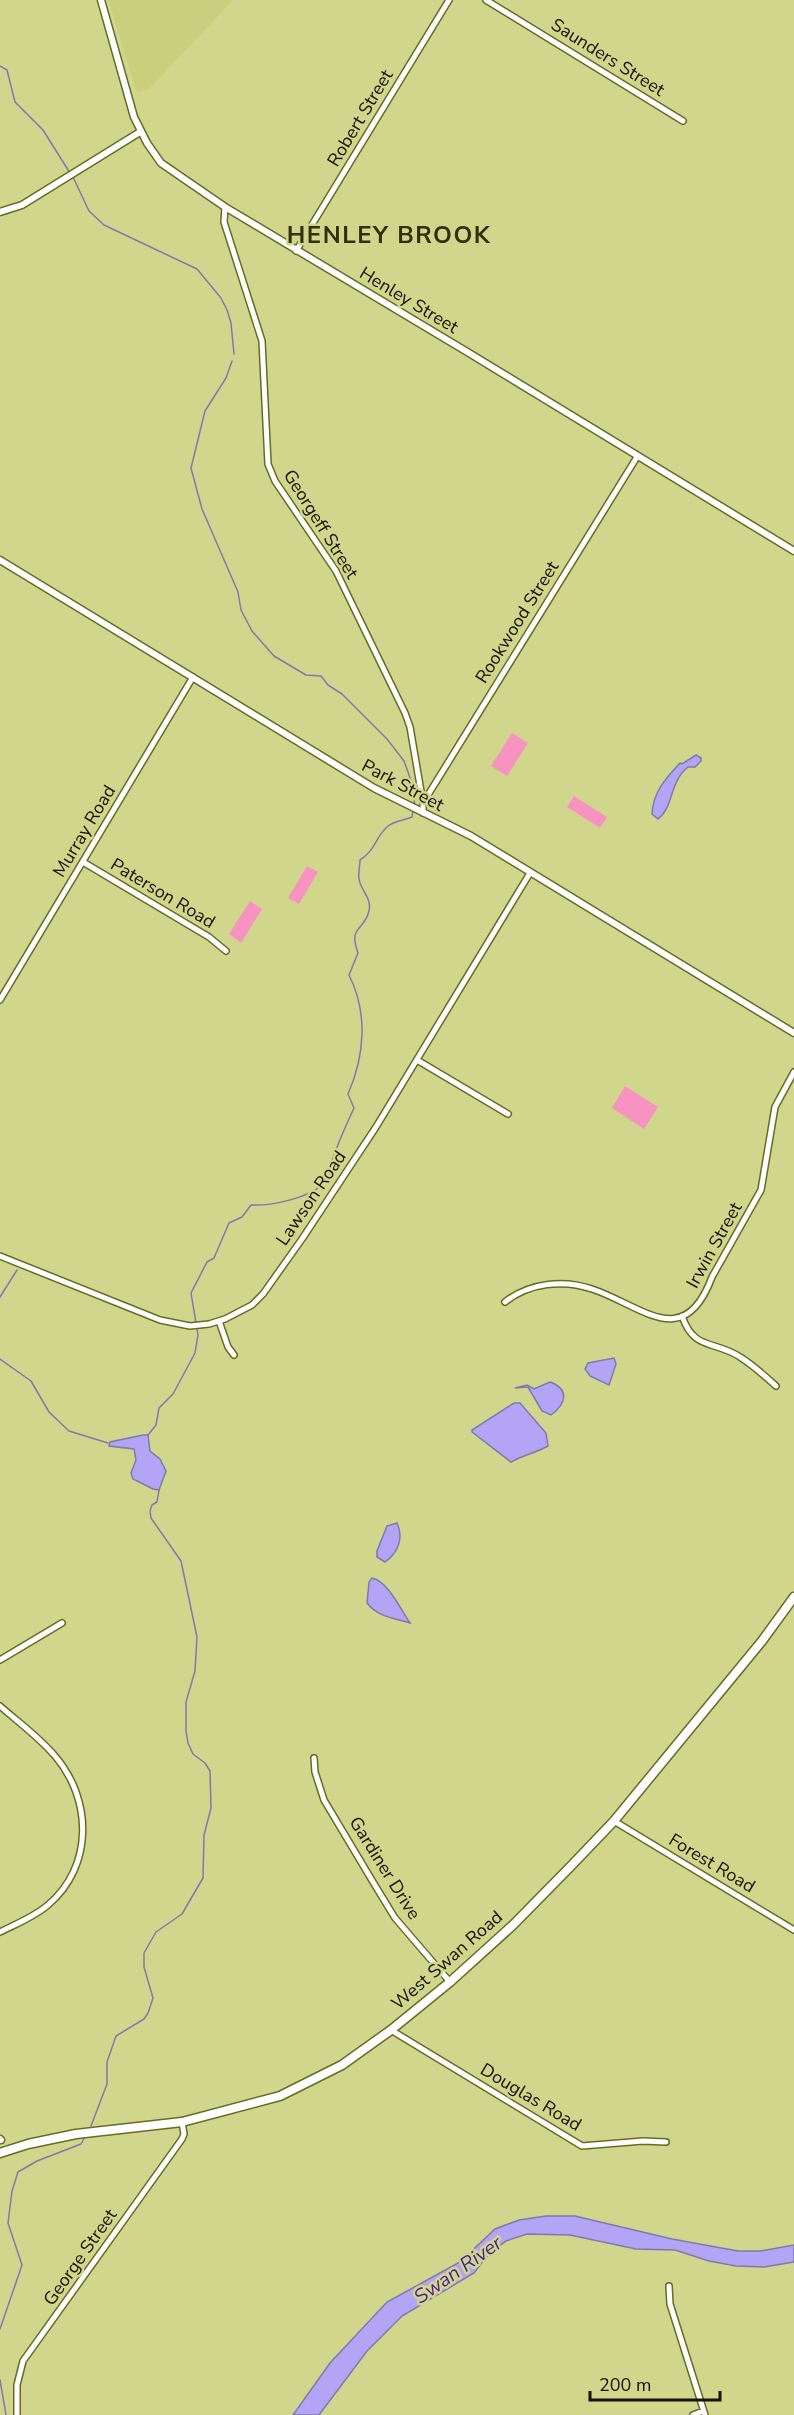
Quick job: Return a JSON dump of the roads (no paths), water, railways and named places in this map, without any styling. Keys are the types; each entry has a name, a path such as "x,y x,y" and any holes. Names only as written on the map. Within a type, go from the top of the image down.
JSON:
{"main road":[{"name":"West Swan Road","path":"3,2151 96,2131 182,2122 280,2096 342,2065 391,2030 513,1926 614,1821 762,1641 794,1597"}],"street":[{"name":"Henley Street","path":"101,0 140,132 161,163 225,207 296,251 469,353 794,551"},
{"name":"Robert Street","path":"296,251 449,0"},
{"name":"Saunders Street","path":"486,0 682,121"},
{"path":"0,212 22,206 140,132"},
{"name":"Georgeff Street","path":"225,207 224,222 262,341 268,464 275,481 336,571 405,713 423,802 423,813"},
{"name":"Rookwood Street","path":"423,802 637,457"},
{"name":"Park Street","path":"0,560 374,788 471,836 794,1033"},
{"name":"Murray Road","path":"0,1000 193,677"},
{"name":"Paterson Road","path":"83,862 209,937 226,951"},
{"name":"Lawson Road","path":"0,1256 160,1320 190,1326 219,1321 252,1305 263,1294 349,1169 530,873"},
{"path":"417,1060 508,1114"},
{"name":"Irwin Street","path":"682,1316 695,1308 706,1292 712,1277 756,1200 764,1179 775,1107 794,1072"},
{"path":"505,1302 518,1292 550,1284 575,1284 615,1298 648,1315 666,1319 682,1316 686,1328 693,1337 741,1357 776,1386"},
{"path":"219,1321 228,1347 234,1355"},
{"path":"0,1660 62,1623"},
{"path":"0,1706 55,1756 69,1778 80,1801 84,1840 77,1864 63,1889 48,1905 0,1932"},
{"name":"Gardiner Drive","path":"314,1758 315,1772 324,1800 373,1882 395,1917 450,1982"},
{"name":"Forest Road","path":"614,1821 794,1930"},
{"name":"Douglas Road","path":"391,2030 582,2146 643,2141 666,2142"},
{"name":"George Street","path":"17,2415 17,2385 23,2361 182,2139 184,2134 182,2122"},
{"path":"0,2139 3,2151"},
{"path":"669,2288 670,2304 704,2413 693,2415"}],"water":[{"path":"696,755 701,758 701,761 695,767 688,767 682,773 674,787 667,808 658,819 652,814 661,786 680,763"},
{"path":"614,1358 616,1364 609,1385 590,1376 585,1369 588,1363"},
{"path":"550,1382 561,1389 564,1397 563,1402 551,1415 542,1411 528,1387 515,1388 527,1385 534,1389"},
{"path":"514,1403 520,1403 546,1433 548,1446 511,1462 472,1430"},
{"path":"148,1435 150,1451 160,1459 166,1471 159,1490 133,1479 131,1473 136,1460 134,1449 109,1446 110,1442"},
{"path":"397,1523 400,1540 396,1550 385,1562 377,1557 377,1551 387,1526"},
{"path":"372,1578 389,1590 410,1623 381,1614 371,1608 367,1603 369,1582"},
{"name":"Swan River","path":"546,2216 575,2216 672,2239 738,2251 760,2251 794,2245 794,2262 764,2267 736,2266 709,2261 675,2250 636,2249 570,2235 527,2234 506,2241 488,2255 474,2273 402,2316 367,2351 319,2415 293,2415 330,2363 387,2302 460,2262 495,2229 519,2220"}],"waterway":[{"path":"0,66 7,70 15,102 43,130 70,173"},
{"path":"73,177 89,211 104,225 197,269 221,298 227,310 231,323 234,354"},
{"path":"232,361 226,378 205,411 191,468 202,509 238,592 241,610 252,631 274,656 306,675 321,676 387,739 404,761 412,783 415,807"},
{"path":"148,1435 156,1425 159,1408 173,1394 195,1353 198,1335 191,1293 207,1262 214,1258 229,1223 242,1217 251,1205 269,1204 301,1197 319,1188 328,1176 334,1155 354,1108 348,1094 361,1049 362,1019 349,975 358,953 355,944 356,933 367,918 370,906 359,879 360,860 369,852 388,826 412,817 413,811"},
{"path":"0,1297 17,1270"},
{"path":"0,1359 31,1381 49,1412 69,1431 108,1443"},
{"path":"91,2126 107,2084 107,2062 116,2036 144,2019 153,1998 144,1967 144,1953 156,1932 182,1914 203,1878 204,1835 211,1808 210,1771 205,1763 193,1754 186,1731 186,1702 195,1671 197,1637 181,1561 151,1518 150,1511 152,1505 157,1502 159,1490"},
{"path":"0,2329 22,2265 8,2223 12,2191 18,2172 37,2161 81,2144 85,2137"},
{"path":"0,2380 6,2415"}],"district":[{"name":"HENLEY BROOK","path":"389,235"}]}
